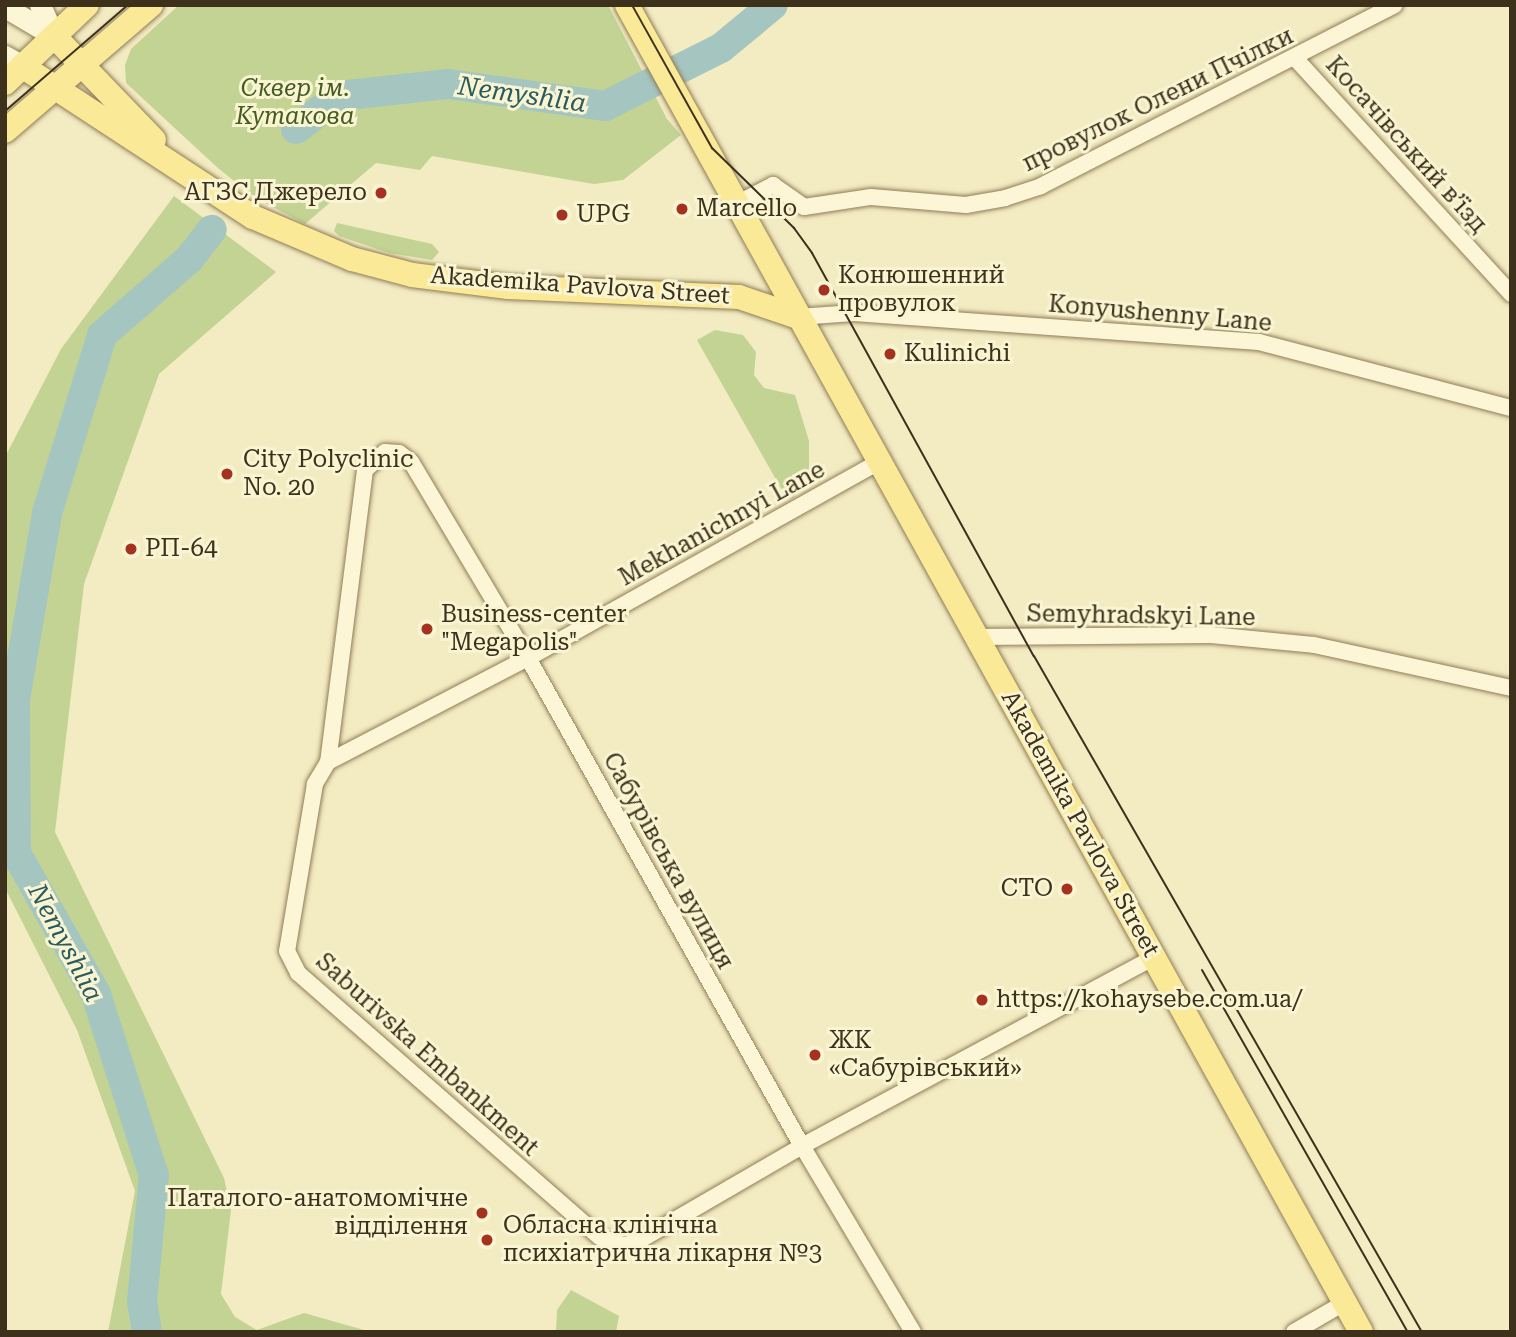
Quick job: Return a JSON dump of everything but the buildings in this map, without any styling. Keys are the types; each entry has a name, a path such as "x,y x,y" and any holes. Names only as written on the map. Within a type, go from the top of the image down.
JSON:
{"main road":[{"path":"40,5 54,36"},
{"path":"11,69 54,36 87,5"},
{"path":"5,131 151,5"},
{"name":"Akademika Pavlova Street","path":"627,5 1361,1332"},
{"path":"5,7 54,36"},
{"name":"Akademika Pavlova Street","path":"54,36 70,75 175,164 253,216 307,242 387,269 508,287 709,293 765,303 798,317"},
{"name":"Akademika Pavlova Street","path":"11,69 70,75 104,88 175,164"}],"street":[{"name":"провулок Олени Пчілки","path":"736,204 773,185 804,208 871,197 966,205 1005,198 1041,187 1394,5"},
{"name":"Косачівський в’їзд","path":"1295,58 1511,294"},
{"name":"Konyushenny Lane","path":"798,317 854,313 1259,341 1511,408"},
{"name":"Сабурівська вулиця","path":"365,470 385,452 406,457 528,658 802,1146 913,1332"},
{"name":"Mekhanichnyi Lane","path":"328,762 528,658 878,462"},
{"name":"Saburivska Embankment","path":"365,470 328,762 315,785 287,938 298,973 600,1237 623,1245 635,1243 802,1146"},
{"name":"Semyhradskyi Lane","path":"977,637 1210,635 1301,644 1511,688"},
{"path":"802,1146 1155,957"},
{"path":"1294,1332 1344,1303"}],"green space":[{"name":"Сквер ім. Кутакова","path":"179,5 608,5 667,119 681,135 623,180 594,184 432,156 420,170 376,163 305,224 256,198 219,169 126,83 125,65 131,49"},
{"path":"174,196 276,272 159,374 84,584 55,832 224,1178 231,1210 221,1294 235,1317 257,1330 304,1313 371,1332 108,1332 135,1191 77,1030 5,888 5,457 61,349"},
{"path":"337,223 432,244 439,252 432,260 389,253 339,236 334,231"},
{"path":"715,330 743,335 756,352 754,375 764,388 795,395 809,441 809,472 793,498 787,499 697,340"},
{"path":"571,1290 619,1316 616,1332 556,1332 557,1310"}],"waterway":[{"name":"Nemyshlia","path":"296,129 339,96 448,84 605,106 721,48 773,5"},
{"name":"Nemyshlia","path":"147,1332 142,1302 154,1176 96,994 16,853 15,699 47,513 102,335 189,259 212,230"}],"tram line":[{"path":"5,111 128,5"},
{"path":"632,5 712,148 794,228 812,253 1034,656 1422,1332"},
{"path":"1202,970 1408,1332"}],"place":[{"name":"АГЗС Джерело","path":"381,193"},
{"name":"Marcello","path":"682,209"},
{"name":"UPG","path":"562,215"},
{"name":"Конюшенний провулок","path":"824,290"},
{"name":"Kulinichi","path":"890,354"},
{"name":"City Polyclinic No. 20","path":"227,474"},
{"name":"РП-64","path":"131,549"},
{"name":"Business-center \"Megapolis\"","path":"427,629"},
{"name":"СТО","path":"1067,889"},
{"name":"https://kohaysebe.com.ua/","path":"982,1000"},
{"name":"ЖК «Сабурівський»","path":"815,1055"},
{"name":"Паталого-анатомомічне відділення","path":"482,1213"},
{"name":"Обласна клінічна психіатрична лікарня №3","path":"487,1240"}]}
